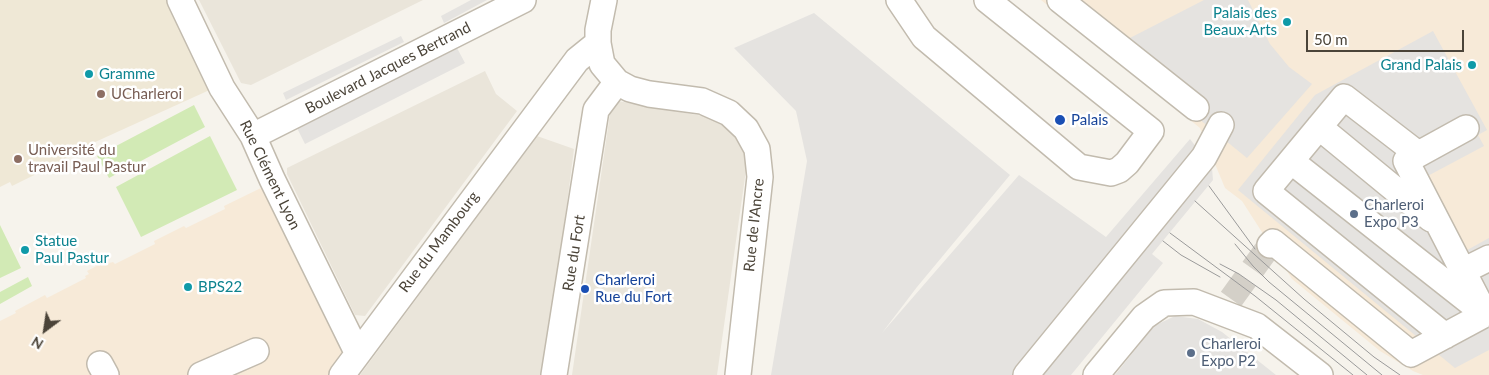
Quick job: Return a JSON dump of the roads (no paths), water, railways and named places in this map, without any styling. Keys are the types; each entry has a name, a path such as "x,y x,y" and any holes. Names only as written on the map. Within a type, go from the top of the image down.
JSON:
{"street":[{"name":"Rue Clément Lyon","path":"180,0 222,88 253,136 272,179 357,352"},
{"name":"Boulevard Jacques Bertrand","path":"253,136 523,0"},
{"path":"604,0 598,30 598,44 602,64 616,82"},
{"path":"899,0 924,37 1079,166 1099,172 1111,173 1120,170 1151,131 987,0"},
{"path":"1060,0 1196,108"},
{"name":"Rue du Mambourg","path":"342,375 357,352 577,60 598,44"},
{"name":"Rue du Fort","path":"554,375 596,110 616,82"},
{"name":"Rue de l'Ancre","path":"616,82 630,89 649,94 702,102 729,112 746,129 756,149 760,176 738,375"},
{"path":"1418,154 1344,97 1266,191 1445,336"},
{"path":"1026,375 1204,157 1221,125"},
{"path":"1319,127 1440,225"},
{"path":"1466,128 1406,161 1487,313"},
{"path":"1291,161 1487,313"},
{"path":"1270,245 1273,242 1411,354 1487,313"},
{"path":"1463,271 1489,258"},
{"path":"1096,375 1144,317 1164,303 1194,302 1226,306 1257,326 1320,375"},
{"path":"201,375 256,351"}],"tunnel":[{"path":"1231,299 1270,245"}],"tram line":[{"path":"1209,186 1255,249"},
{"path":"1195,201 1304,299 1374,357 1400,375"},
{"path":"1170,233 1255,296 1353,375"},
{"path":"1163,241 1181,255 1220,277"},
{"path":"1235,244 1269,282 1382,375"},
{"path":"1220,264 1239,274 1276,300 1367,375"}],"place":[{"name":"Palais des Beaux-Arts","path":"1287,22"},
{"name":"Grand Palais","path":"1472,65"},
{"name":"Gramme","path":"89,74"},
{"name":"UCharleroi","path":"101,94"},
{"name":"Palais","path":"1060,120"},
{"name":"Université du travail Paul Pastur","path":"18,159"},
{"name":"Charleroi Expo P3","path":"1354,214"},
{"name":"Statue Paul Pastur","path":"25,250"},
{"name":"BPS22","path":"188,287"},
{"name":"Charleroi Rue du Fort","path":"585,289"},
{"name":"Charleroi Expo P2","path":"1191,353"}]}
